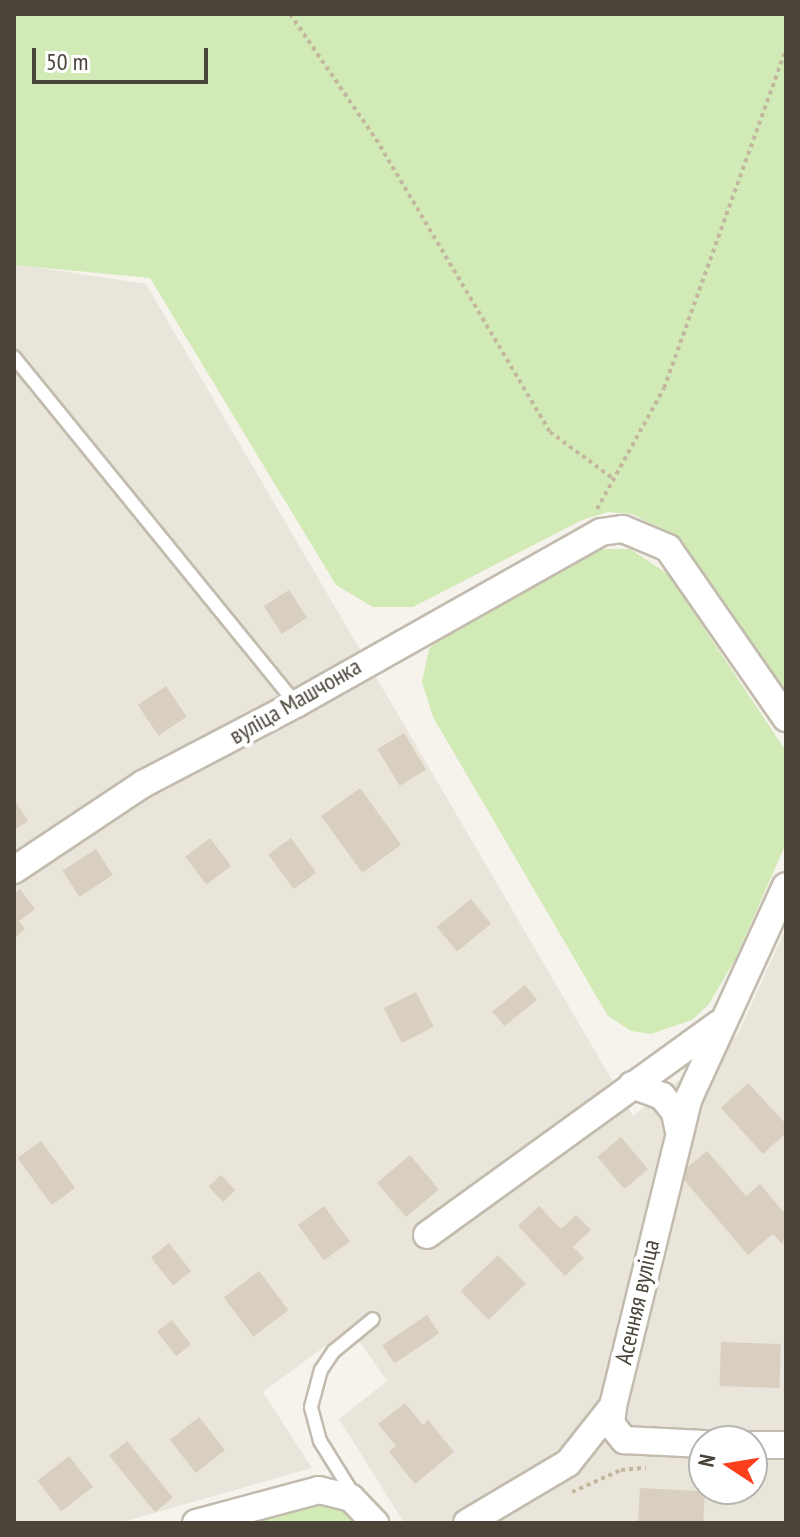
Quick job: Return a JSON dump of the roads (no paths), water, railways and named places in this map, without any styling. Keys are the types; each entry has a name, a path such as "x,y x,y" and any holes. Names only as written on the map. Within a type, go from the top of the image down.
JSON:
{"street":[{"name":"вуліца Машчонка","path":"14,870 120,797 296,704 581,539 623,529 668,548 786,718"},
{"name":"Асенняя вуліца","path":"467,1523 568,1463 613,1406 678,1128 786,886"},
{"path":"427,1235 725,1020"},
{"path":"632,1085 662,1096 675,1112 678,1128"},
{"path":"613,1406 614,1431 632,1443"},
{"path":"568,1463 632,1443 688,1444"},
{"path":"196,1523 308,1491 330,1491 367,1513"}],"lane":[{"path":"14,357 296,704"},
{"path":"367,1513 320,1441 311,1407 321,1370 334,1351 373,1319"}]}
